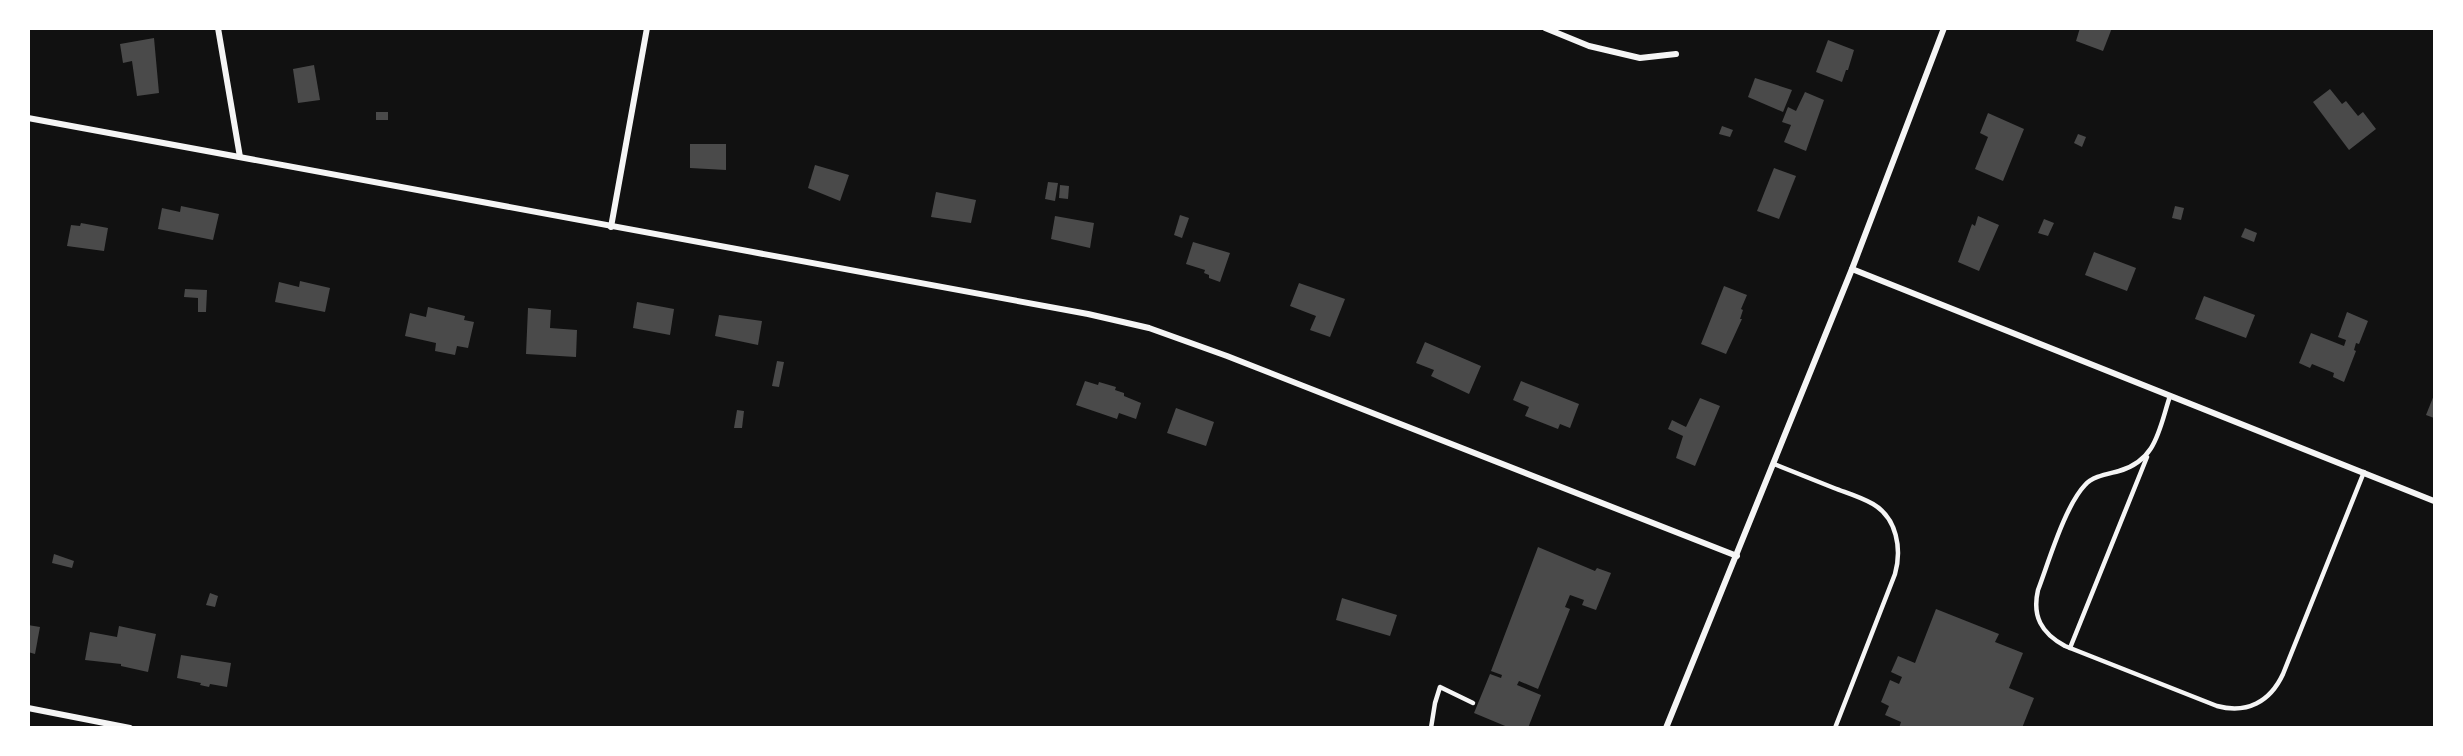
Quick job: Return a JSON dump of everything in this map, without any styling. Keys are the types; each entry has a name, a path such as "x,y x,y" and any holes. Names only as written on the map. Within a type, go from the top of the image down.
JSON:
{"street":[{"path":"218,28 240,157"},
{"path":"611,227 647,28"},
{"path":"1545,28 1589,46 1640,58 1676,54"},
{"path":"1666,728 1852,269 1944,28"},
{"path":"28,118 1088,314 1149,328 1216,351 1737,556"},
{"path":"1852,269 2434,501"},
{"path":"28,708 130,728"}],"lane":[{"path":"2070,648 2170,396"},
{"path":"2148,455 2130,468 2088,482 2074,500 2038,590 2035,602 2040,625 2054,640 2070,648 2217,706 2241,709 2262,702 2270,695 2283,674 2364,472"},
{"path":"1774,464 1872,503 1887,517 1895,530 1899,555 1895,574 1835,728"},
{"path":"1431,728 1440,687 1473,702"}],"building":[{"path":"2080,28 2112,28 2103,51 2076,41"},
{"path":"154,38 159,93 137,96 132,61 123,63 120,44"},
{"path":"1828,40 1854,50 1842,82 1816,72"},
{"path":"314,65 320,100 298,103 293,69"},
{"path":"1755,78 1792,90 1783,112 1748,97"},
{"path":"2330,89 2342,104 2346,101 2358,116 2363,112 2376,129 2349,150 2313,102"},
{"path":"1805,92 1824,100 1806,151 1784,142 1791,125 1782,122 1788,107 1796,111"},
{"path":"376,112 388,112 388,120 376,120"},
{"path":"1988,113 2024,129 2003,181 1975,169 1988,137 1980,133"},
{"path":"1722,126 1733,130 1730,137 1719,134"},
{"path":"2078,134 2086,137 2082,147 2074,143"},
{"path":"690,144 726,144 726,170 690,168"},
{"path":"815,165 849,175 840,201 808,188"},
{"path":"1774,168 1796,176 1779,219 1757,211"},
{"path":"1048,182 1058,183 1055,201 1045,199"},
{"path":"1060,185 1069,186 1068,199 1059,198"},
{"path":"936,192 976,200 971,223 931,217"},
{"path":"181,206 219,214 213,240 158,229 162,208 180,212"},
{"path":"2175,206 2184,208 2181,220 2172,218"},
{"path":"1180,215 1189,218 1182,238 1174,235"},
{"path":"1055,216 1094,223 1090,248 1051,239"},
{"path":"1978,216 1999,225 1979,271 1958,262 1972,224 1975,226"},
{"path":"2044,219 2054,223 2048,236 2038,233"},
{"path":"81,223 108,228 104,251 67,246 71,225 80,226"},
{"path":"2245,228 2257,233 2254,242 2241,237"},
{"path":"1193,242 1230,253 1220,282 1209,278 1209,275 1204,273 1205,270 1186,264"},
{"path":"2094,252 2136,268 2127,291 2085,275"},
{"path":"300,281 330,288 325,312 275,302 279,282 299,287"},
{"path":"1299,283 1345,299 1330,337 1310,330 1316,316 1290,306"},
{"path":"1724,286 1747,295 1741,309 1743,310 1740,319 1742,319 1726,354 1701,344"},
{"path":"185,289 207,290 206,312 198,312 198,298 184,297"},
{"path":"2204,296 2255,315 2246,338 2195,319"},
{"path":"637,302 674,309 670,335 633,328"},
{"path":"428,307 465,316 464,320 474,322 468,348 457,346 455,355 435,351 436,343 405,336 410,313 426,317"},
{"path":"528,308 551,310 550,328 577,330 576,357 526,354"},
{"path":"2347,312 2368,321 2359,344 2356,343 2354,350 2356,351 2344,382 2333,377 2334,373 2312,364 2310,368 2299,363 2311,333 2344,346 2346,340 2338,337"},
{"path":"719,315 762,321 758,345 715,336"},
{"path":"1425,342 1481,366 1469,394 1431,376 1434,370 1416,363"},
{"path":"777,361 784,362 779,387 772,386"},
{"path":"1085,381 1116,387 1115,390 1124,393 1124,396 1141,403 1136,419 1119,413 1117,419 1076,405"},
{"path":"1521,381 1579,404 1570,428 1560,424 1558,429 1525,416 1529,407 1513,400"},
{"path":"2434,395 2434,418 2426,415"},
{"path":"1700,398 1720,406 1695,466 1676,458 1683,436 1668,429 1672,420 1686,427"},
{"path":"1176,408 1214,422 1206,446 1167,433"},
{"path":"737,410 744,411 742,428 734,428"},
{"path":"1538,547 1595,571 1597,568 1611,573 1596,610 1582,605 1584,600 1570,595 1565,607 1570,609 1538,689 1519,681 1517,685 1541,695 1528,728 1510,728 1474,713 1490,674 1501,678 1502,675 1491,671"},
{"path":"54,554 74,561 72,568 52,563"},
{"path":"210,593 218,596 215,607 206,605"},
{"path":"1342,598 1397,615 1390,636 1336,620"},
{"path":"1936,609 1999,634 1995,642 2023,653 2009,688 2034,698 2022,728 1899,728 1901,722 1885,715 1889,706 1881,702 1890,680 1899,684 1902,677 1891,672 1898,656 1915,663"},
{"path":"28,625 40,627 35,654 28,652"},
{"path":"119,626 156,634 148,672 121,666 121,664 85,660 90,632 117,637"},
{"path":"181,655 231,663 227,687 210,684 209,687 177,678"}]}
